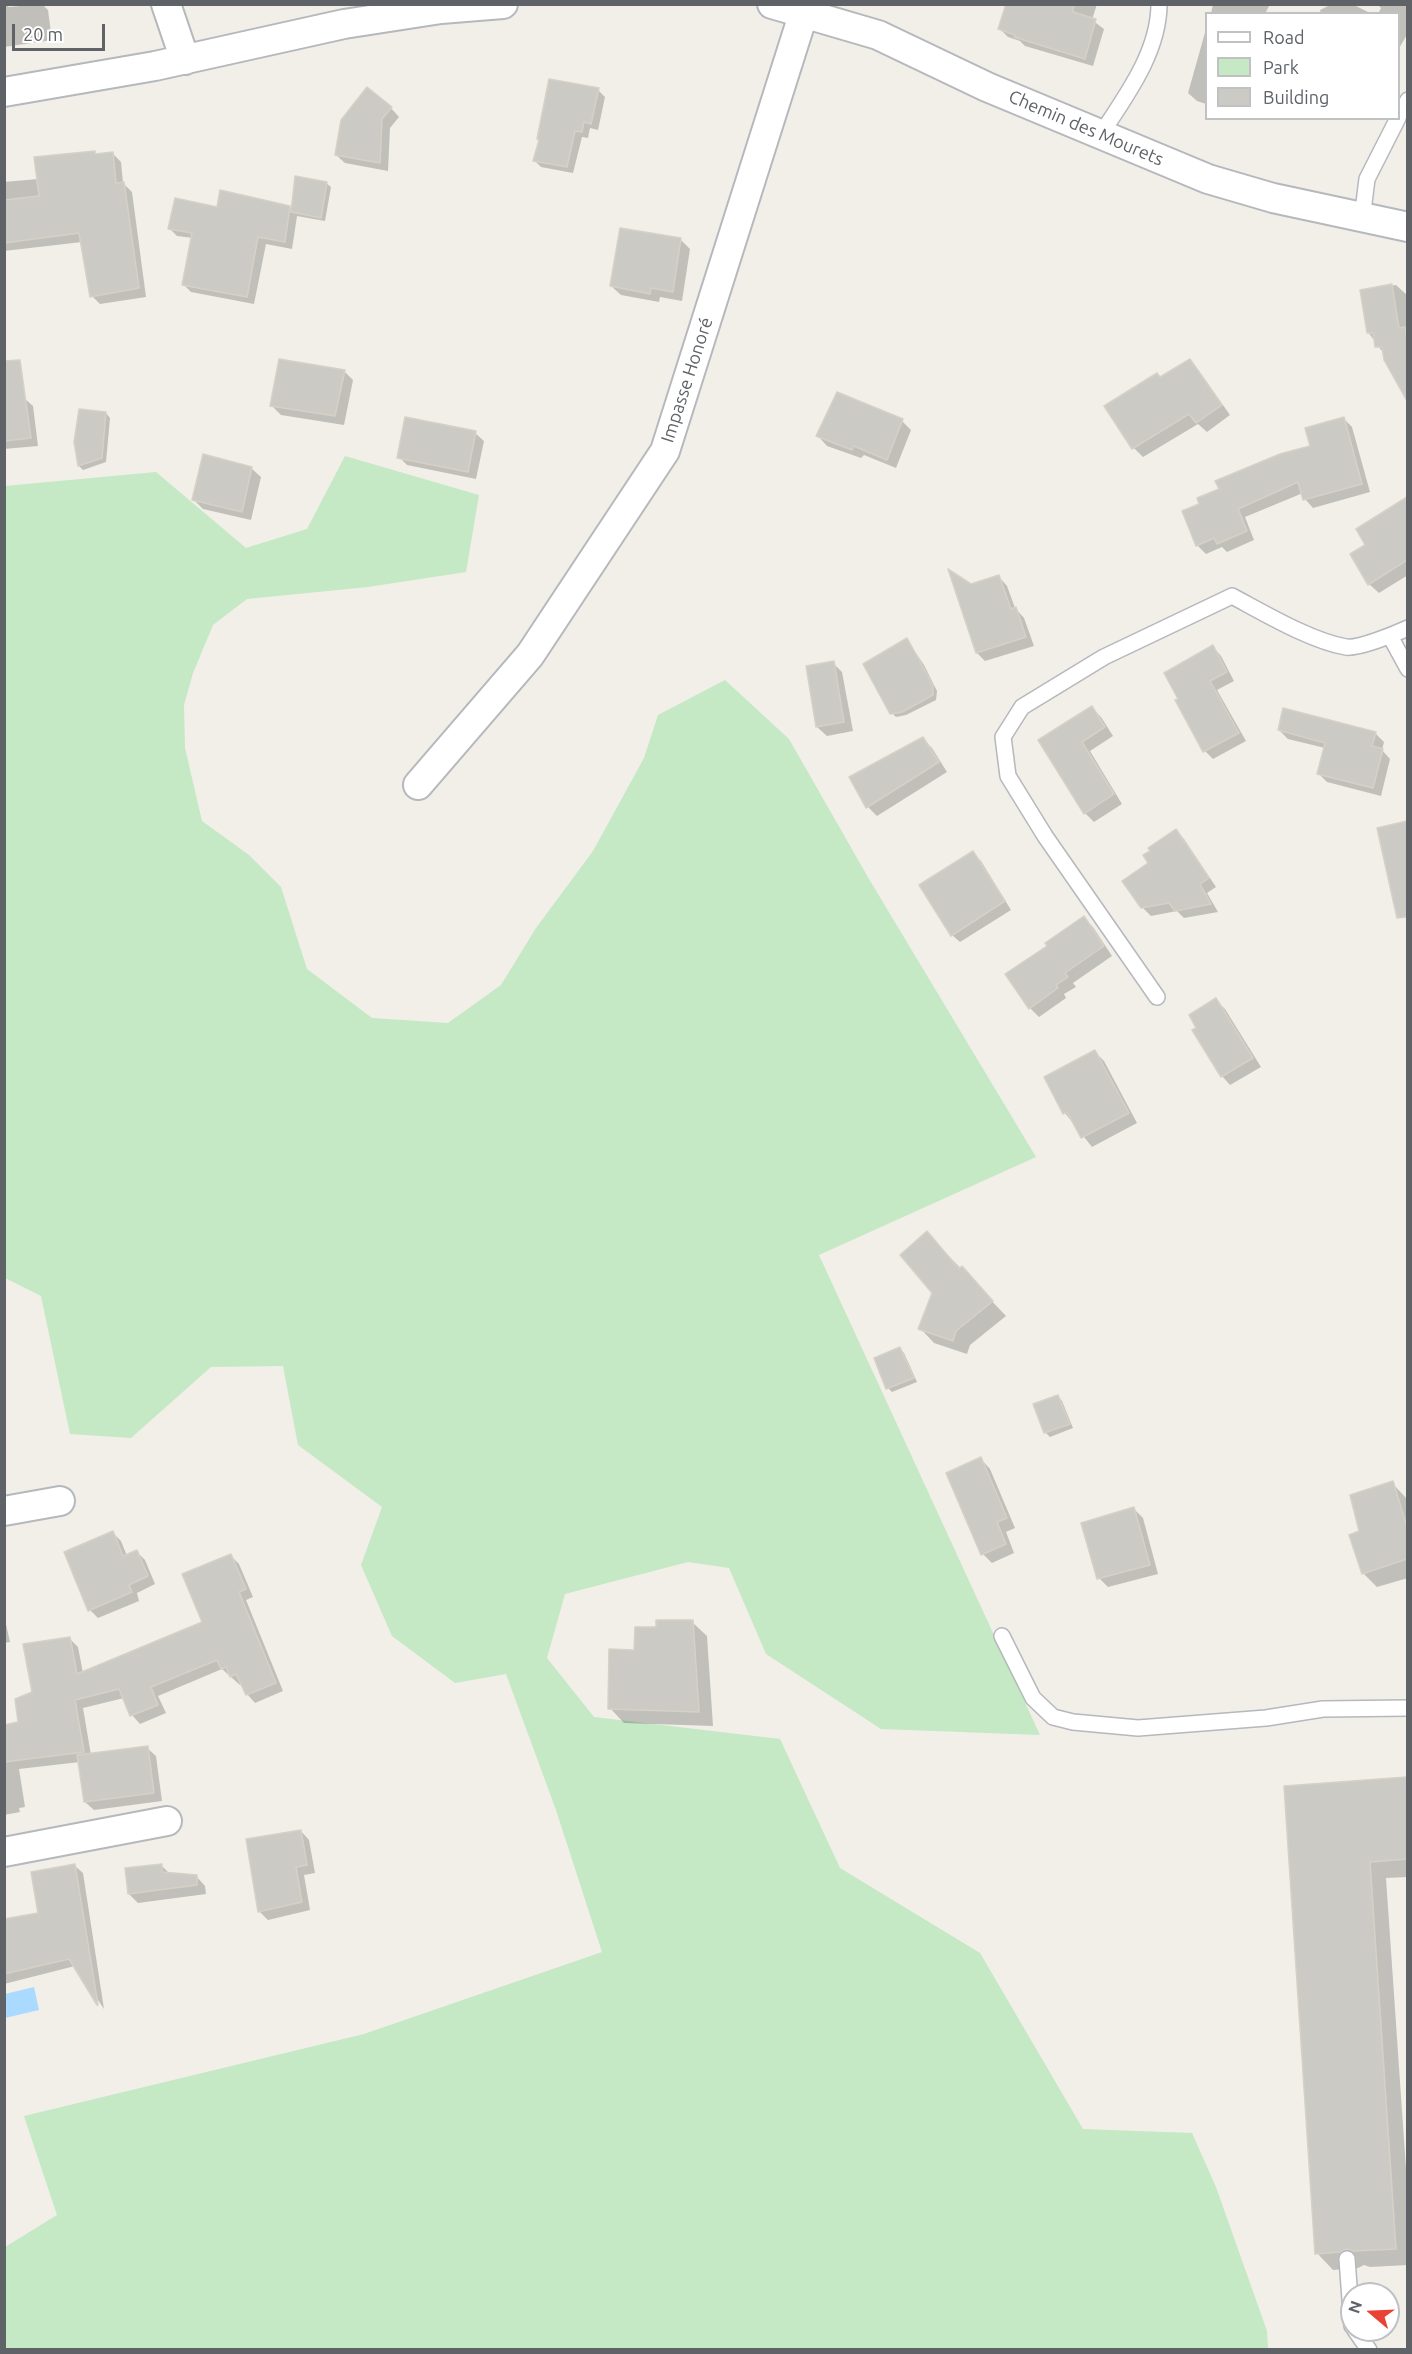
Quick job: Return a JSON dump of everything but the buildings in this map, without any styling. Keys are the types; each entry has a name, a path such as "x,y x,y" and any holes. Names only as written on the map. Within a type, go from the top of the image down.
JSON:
{"street":[{"path":"166,4 185,60"},
{"path":"4,92 185,60 344,24 441,9 503,4"},
{"name":"Chemin des Mourets","path":"772,4 878,36 987,87 1208,179 1273,198 1407,227"},
{"name":"Impasse Honoré","path":"418,785 530,655 665,451 803,15"},
{"path":"4,1511 60,1501"},
{"path":"4,1852 167,1821"}],"lane":[{"path":"1101,134 1128,93 1150,46 1159,21 1159,4"},
{"path":"1400,114 1407,100"},
{"path":"1362,219 1367,179 1397,120"},
{"path":"1157,997 1045,836 1008,776 1003,737 1022,707 1104,657 1232,596 1310,635 1348,647 1390,636 1407,628"},
{"path":"1390,636 1407,669"},
{"path":"1002,1636 1033,1698 1053,1717 1073,1722 1138,1728 1266,1718 1323,1709 1407,1707"},
{"path":"1347,2259 1349,2282"}],"green space":[{"path":"345,456 479,495 466,572 368,587 247,599 213,625 193,673 184,705 185,748 202,821 249,855 281,887 307,969 372,1018 448,1023 501,985 536,928 593,851 644,758 658,715 725,680 789,739 869,879 1036,1157 819,1255 1040,1735 881,1729 766,1654 729,1568 688,1562 565,1594 547,1658 594,1717 780,1739 840,1868 980,1953 1083,2129 1192,2133 1216,2187 1267,2331 1268,2349 5,2350 5,2247 57,2215 24,2116 364,2034 602,1952 556,1810 506,1674 455,1683 392,1636 361,1565 382,1507 298,1445 283,1366 211,1367 131,1438 70,1434 41,1296 5,1278 5,486 156,472 246,548 307,529"}],"water":[{"path":"34,1987 39,2010 5,2018 5,1994"}]}
